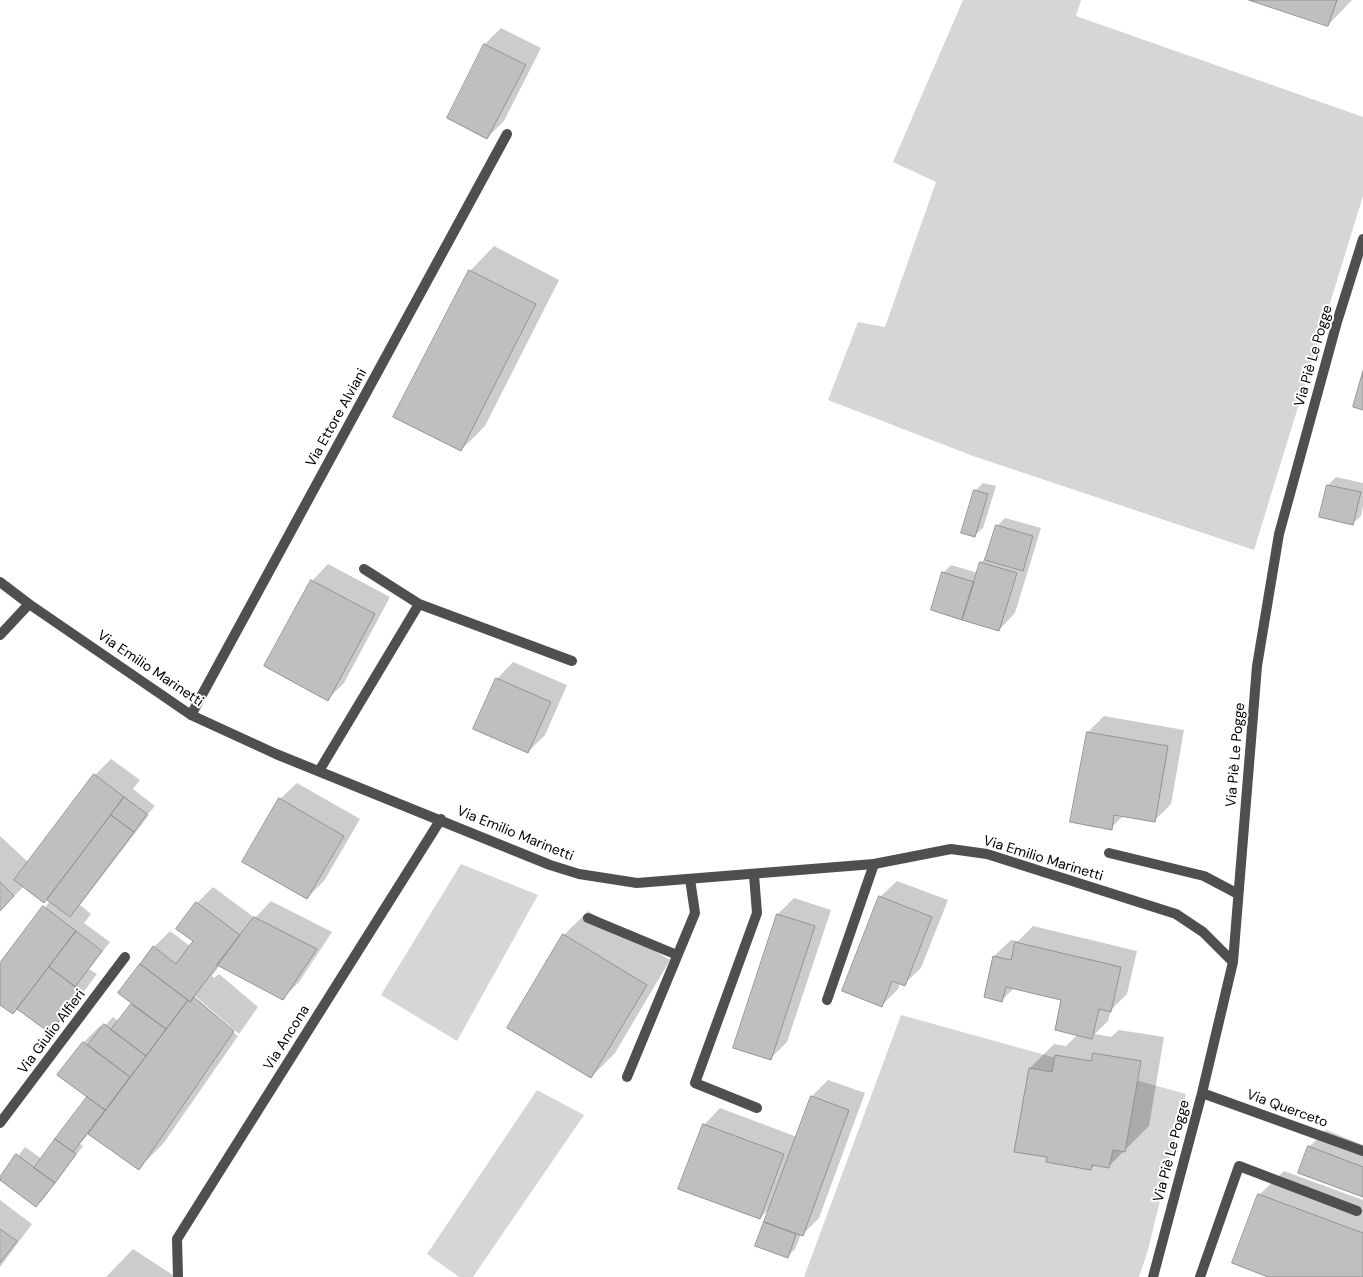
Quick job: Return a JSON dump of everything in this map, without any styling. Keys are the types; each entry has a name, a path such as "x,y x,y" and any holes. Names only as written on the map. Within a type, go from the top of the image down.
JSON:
{"street":[{"name":"Via Ettore Alviani","path":"191,714 507,134"},
{"name":"Via Piè Le Pogge","path":"1153,1277 1202,1092 1233,962 1257,666 1279,534 1337,322 1363,239"},
{"path":"364,569 419,604 572,661"},
{"name":"Via Emilio Marinetti","path":"0,582 29,604 191,714 276,754 550,865 579,874 637,883 874,864 951,849 987,854 1176,914 1203,932 1233,962"},
{"path":"0,635 29,604"},
{"path":"319,771 419,604"},
{"name":"Via Ancona","path":"178,1277 177,1239 441,820"},
{"path":"1109,853 1204,876 1238,894"},
{"path":"827,1000 874,864"},
{"path":"754,875 757,913 695,1083 757,1108"},
{"path":"627,1076 695,913 690,879"},
{"path":"588,918 677,955"},
{"name":"Via Giulio Alfieri","path":"0,1123 125,957"},
{"name":"Via Querceto","path":"1202,1092 1363,1151"},
{"path":"1200,1277 1239,1166 1357,1211"}],"shaded area":[{"path":"963,0 1081,0 1076,16 1363,117 1363,196 1254,550 973,456 828,400 858,322 885,327 936,182 893,162"},
{"path":"461,864 538,895 457,1041 381,995"},
{"path":"901,1015 1186,1094 1148,1250 1139,1277 804,1277"},
{"path":"537,1090 584,1115 473,1277 459,1277 427,1254"}],"building":[{"path":"1249,0 1337,0 1328,26"},
{"path":"484,44 526,65 487,139 447,118"},
{"path":"469,270 536,304 461,451 393,417"},
{"path":"1363,371 1363,410 1353,407"},
{"path":"1327,485 1361,492 1353,525 1319,517"},
{"path":"974,490 988,494 975,537 961,533"},
{"path":"996,525 1033,536 1023,571 985,560"},
{"path":"980,562 1017,573 999,631 962,620"},
{"path":"942,572 974,582 962,620 931,610"},
{"path":"311,580 375,614 328,701 264,666"},
{"path":"496,678 551,702 528,753 473,729"},
{"path":"1087,732 1168,746 1155,822 1114,815 1112,830 1070,822"},
{"path":"94,774 124,797 44,903 14,880"},
{"path":"124,797 147,814 134,832 111,815"},
{"path":"279,798 344,836 307,899 242,862"},
{"path":"111,815 134,832 70,917 47,900"},
{"path":"0,882 14,896 0,911"},
{"path":"879,896 932,917 905,986 892,981 882,1007 842,991"},
{"path":"196,902 240,935 190,1002 140,964 153,946 176,964 193,941 176,929"},
{"path":"43,906 76,931 13,1014 0,1005 0,963"},
{"path":"777,914 815,926 771,1060 733,1048"},
{"path":"254,917 317,949 283,1000 217,965"},
{"path":"76,931 102,951 75,987 49,967"},
{"path":"563,934 647,985 591,1078 507,1028"},
{"path":"1015,942 1121,967 1111,1012 1099,1009 1092,1039 1055,1030 1061,1000 1006,987 1002,1002 984,997 993,956 1011,960"},
{"path":"140,964 188,1000 166,1029 118,993"},
{"path":"49,967 81,991 50,1033 17,1009"},
{"path":"194,997 234,1031 139,1170 88,1134 188,1000 190,1002"},
{"path":"131,1004 166,1029 146,1056 111,1030"},
{"path":"104,1024 146,1056 130,1077 88,1045"},
{"path":"83,1042 130,1077 105,1110 57,1075"},
{"path":"1093,1053 1141,1061 1125,1152 1113,1150 1109,1168 1092,1165 1091,1170 1046,1162 1047,1157 1014,1152 1029,1068 1052,1072 1055,1055 1091,1061"},
{"path":"811,1096 849,1110 803,1236 764,1222"},
{"path":"87,1097 105,1110 73,1152 55,1139"},
{"path":"703,1124 784,1154 760,1219 678,1189"},
{"path":"55,1139 76,1154 55,1183 34,1168"},
{"path":"1308,1146 1363,1167 1363,1197 1298,1173"},
{"path":"16,1154 55,1183 36,1207 0,1180 0,1177"},
{"path":"1258,1194 1363,1233 1363,1277 1268,1277 1232,1263"},
{"path":"764,1222 796,1234 788,1258 755,1246"},
{"path":"0,1229 17,1241 0,1263"}]}
